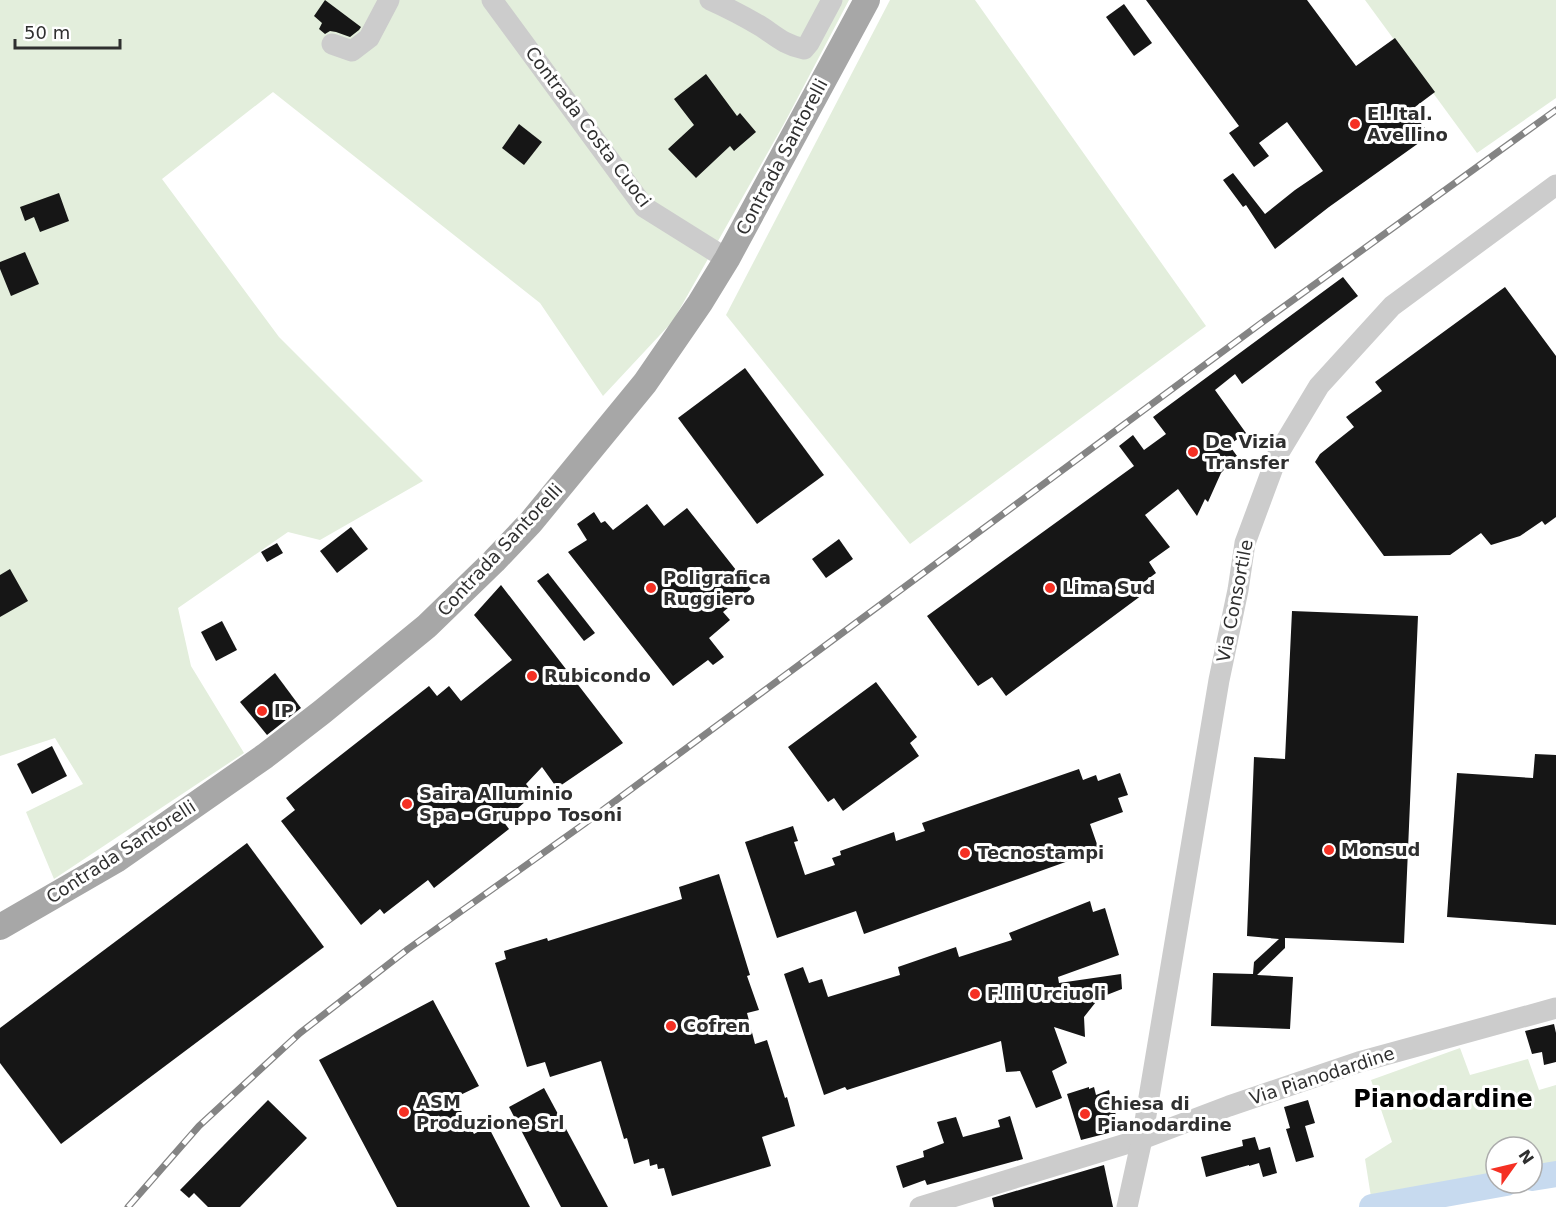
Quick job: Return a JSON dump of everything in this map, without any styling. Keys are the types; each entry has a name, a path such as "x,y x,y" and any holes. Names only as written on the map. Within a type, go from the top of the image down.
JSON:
{"main road":[{"name":"Contrada Santorelli","path":"0,927 116,860 265,756 428,626 531,522 625,410 694,313 727,259 867,0"}],"street":[{"path":"332,44 352,51 369,39 389,0"},
{"name":"Contrada Costa Cuoci","path":"492,0 644,207 727,259"},
{"path":"710,0 790,46 804,49 832,0"},
{"name":"Via Consortile","path":"1127,1207 1142,1139 1245,543 1278,454 1319,386 1392,306 1556,185"},
{"name":"Via Pianodardine","path":"920,1207 1142,1139 1229,1106 1359,1062 1556,1008"}],"green space":[{"path":"0,0 849,0 785,122 673,321 603,396 540,303 273,92 162,179 279,337 423,481 320,540 288,532 178,608 191,666 244,753 54,879 26,812 83,784 55,738 0,756"},
{"path":"890,0 975,0 1206,326 910,544 726,315"},
{"path":"1365,0 1556,0 1556,98 1477,153"},
{"path":"1460,1048 1470,1075 1528,1059 1539,1090 1556,1085 1556,1162 1544,1164 1544,1135 1484,1135 1484,1175 1371,1197 1365,1159 1392,1142 1371,1080"}],"building":[{"path":"325,0 361,27 359,30 350,37 330,31 325,34 319,29 322,23 314,16"},
{"name":"El.Ital. Avellino","path":"1146,0 1307,0 1356,66 1395,38 1435,92 1411,110 1430,135 1329,207 1275,249 1246,205 1243,207 1223,180 1233,173 1265,214 1323,171 1287,122 1259,143 1269,156 1254,167 1229,133 1239,126"},
{"path":"1124,4 1152,43 1134,56 1106,17"},
{"path":"706,74 737,116 740,113 756,132 734,151 730,146 696,178 668,149 694,125 674,99"},
{"path":"519,124 542,142 524,165 502,148"},
{"path":"59,193 69,221 40,232 34,217 25,221 20,207"},
{"path":"25,252 39,284 11,296 0,269 0,262"},
{"name":"Lima Sud","path":"1343,277 1358,296 1242,384 1235,374 1215,390 1246,433 1229,445 1237,456 1221,473 1208,502 1205,499 1197,516 1178,489 1145,515 1170,547 1149,562 1156,573 1136,588 1142,595 1006,696 992,677 978,686 927,616 1134,466 1119,446 1133,435 1144,450 1166,434 1153,417"},
{"path":"1505,287 1556,356 1556,517 1545,525 1542,521 1520,536 1491,545 1481,533 1450,555 1384,556 1315,462 1320,454 1354,427 1346,417 1382,391 1375,382"},
{"path":"745,368 824,475 757,524 678,418"},
{"name":"Poligrafica Ruggiero","path":"647,504 664,526 687,508 751,589 723,612 730,620 709,638 724,657 713,665 708,660 673,686 568,552 587,540 577,524 594,512 601,523 605,521 613,530"},
{"path":"351,527 368,549 337,573 320,551"},
{"path":"839,539 853,559 826,578 812,559"},
{"path":"277,543 283,553 267,562 261,552"},
{"path":"10,569 28,601 0,617 0,575"},
{"path":"548,573 595,633 584,641 537,581"},
{"name":"Saira Alluminio Spa - Gruppo Tosoni","path":"501,585 623,743 557,788 542,767 526,784 534,794 503,821 509,829 434,888 428,880 384,914 380,909 361,925 281,821 295,810 286,798 429,686 437,696 449,686 461,701 512,660 474,615"},
{"name":"Monsud","path":"1292,611 1418,616 1404,943 1285,938 1285,948 1257,975 1293,977 1290,1029 1211,1026 1213,973 1253,974 1254,962 1279,939 1247,936 1254,757 1285,759"},
{"path":"222,621 237,650 216,661 201,632"},
{"path":"275,673 301,708 267,735 240,702"},
{"path":"876,682 917,737 910,743 919,756 843,811 834,798 828,802 788,747"},
{"path":"52,746 67,776 32,794 17,764"},
{"path":"1535,754 1556,755 1556,925 1447,917 1457,773 1533,778"},
{"name":"Tecnostampi","path":"1079,769 1083,780 1096,775 1098,781 1120,773 1128,795 1118,798 1123,812 1090,824 1099,850 864,934 856,911 777,938 745,842 793,826 798,841 794,842 805,875 835,865 832,858 841,855 840,851 894,832 896,841 925,831 922,823"},
{"path":"247,843 324,947 61,1144 0,1063 0,1028"},
{"name":"Cofren","path":"719,874 750,975 747,976 759,1010 747,1013 755,1044 767,1040 795,1126 762,1137 771,1166 672,1196 664,1168 658,1169 657,1164 650,1166 649,1159 634,1164 627,1138 624,1139 601,1061 550,1077 545,1062 527,1067 495,963 506,959 504,951 547,938 548,941 682,899 679,887"},
{"name":"F.lli Urciuoli","path":"1090,901 1093,912 1105,908 1119,955 1058,977 1059,983 1121,974 1122,989 1099,998 1084,1017 1085,1037 1054,1027 1067,1063 1052,1071 1062,1098 1036,1108 1020,1071 1006,1072 1001,1041 847,1090 845,1087 824,1095 784,974 803,967 809,983 822,979 828,997 900,975 898,967 956,947 959,957 1012,940 1009,933"},
{"name":"ASM Produzione Srl","path":"433,1000 479,1086 454,1098 474,1134 488,1126 530,1207 397,1207 319,1060"},
{"path":"1554,1024 1556,1062 1544,1065 1542,1052 1532,1054 1525,1031"},
{"path":"1089,1087 1089,1089 1094,1087 1096,1095 1109,1090 1120,1130 1081,1140 1067,1094"},
{"path":"544,1088 608,1207 561,1207 509,1107"},
{"path":"268,1100 307,1138 240,1207 208,1207 194,1193 189,1198 180,1190"},
{"path":"1308,1100 1315,1123 1305,1126 1314,1157 1296,1162 1286,1129 1290,1128 1284,1107"},
{"path":"1010,1116 1023,1159 927,1185 925,1180 903,1188 896,1166 924,1157 923,1151 944,1143 937,1122 956,1117 963,1137 1000,1127 998,1120"},
{"path":"1255,1137 1259,1150 1270,1147 1277,1173 1263,1177 1259,1163 1206,1177 1201,1157 1243,1146 1242,1140"},
{"path":"1104,1165 1113,1207 994,1207 992,1198"}],"waterway":[{"path":"1544,1176 1556,1174"},
{"path":"1372,1207 1484,1187"}],"railway":[{"path":"128,1207 199,1126 300,1033 408,949 584,824 1264,321 1556,110"}],"place":[{"name":"El.Ital. Avellino","path":"1355,124"},
{"name":"De Vizia Transfer","path":"1193,452"},
{"name":"Poligrafica Ruggiero","path":"651,588"},
{"name":"Lima Sud","path":"1050,588"},
{"name":"Rubicondo","path":"532,676"},
{"name":"IP","path":"262,711"},
{"name":"Saira Alluminio Spa - Gruppo Tosoni","path":"407,804"},
{"name":"Monsud","path":"1329,850"},
{"name":"Tecnostampi","path":"965,853"},
{"name":"F.lli Urciuoli","path":"975,994"},
{"name":"Cofren","path":"671,1026"},
{"name":"ASM Produzione Srl","path":"404,1112"},
{"name":"Chiesa di Pianodardine","path":"1085,1114"}],"district":[{"name":"Pianodardine","path":"1443,1099"}]}
